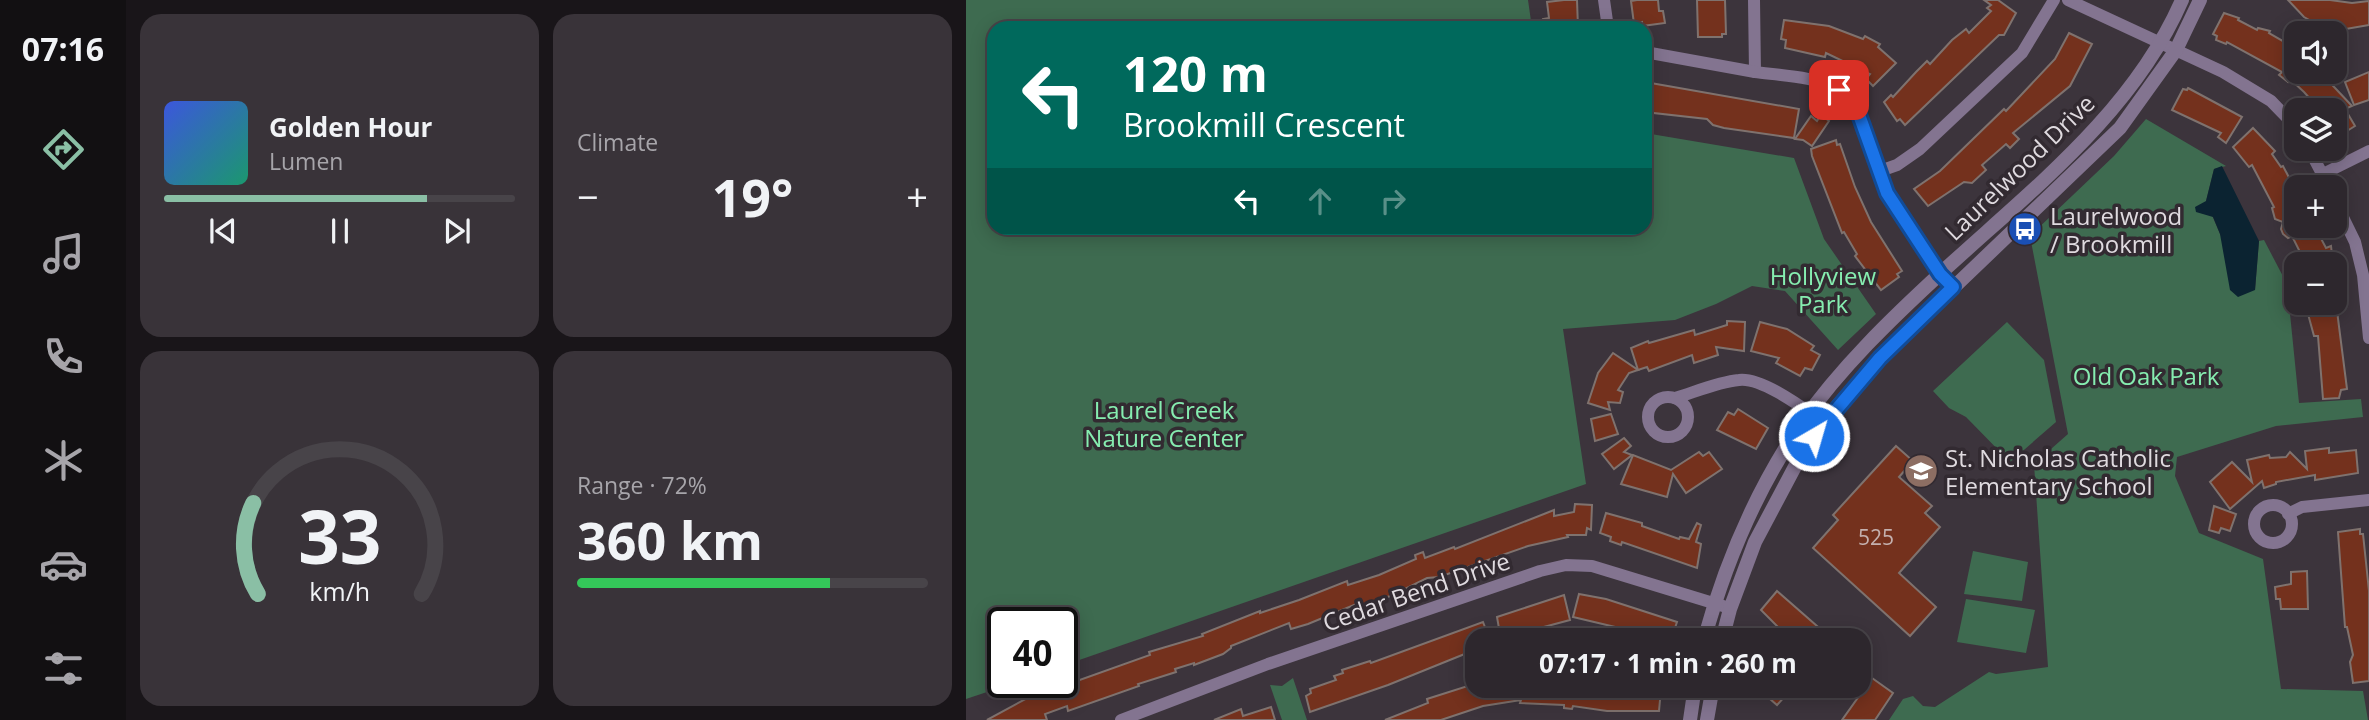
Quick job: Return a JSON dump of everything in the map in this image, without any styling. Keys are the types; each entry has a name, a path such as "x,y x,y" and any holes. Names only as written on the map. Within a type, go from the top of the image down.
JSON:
{"street":[{"path":"1604,0 1607,21"},
{"path":"1754,0 1755,72"},
{"path":"1880,171 1897,165 1920,149 2022,53 2054,0"},
{"path":"2068,0 2222,72 2271,101 2284,115"},
{"name":"Laurelwood Drive","path":"1707,628 1751,509 1810,413 1866,348 1940,274 2090,134 2141,74 2182,0"},
{"name":"Laurelwood Drive","path":"1725,628 1730,609 1767,517 1823,422 1880,358 2120,128 2176,50 2200,0"},
{"path":"1652,53 1826,84 1839,90 1857,109 1887,193 1940,274 1953,287"},
{"path":"2316,161 2323,174 2369,151"},
{"path":"2347,227 2363,275 2369,338"},
{"path":"1675,398 1741,379 1754,382 1823,422"},
{"path":"2288,514 2302,507 2369,500"},
{"name":"Cedar Bend Drive","path":"1121,720 1268,664 1540,571 1566,565 1608,569 1730,609"},
{"path":"1690,720 1693,698"},
{"path":"1707,720 1711,698"}],"green space":[{"name":"Laurel Creek Nature Center","path":"966,0 1528,0 1531,21 987,21 987,235 1652,235 1652,134 1794,158 1824,239 1876,314 1838,350 1785,291 1752,286 1675,320 1563,329 1586,484 1078,660 1078,607 987,607 987,692 966,699"},
{"name":"Old Oak Park","path":"2146,119 2226,166 2214,169 2206,201 2220,234 2255,290 2259,241 2264,240 2284,278 2284,315 2290,315 2299,403 2361,399 2363,417 2276,426 2177,457 2175,476 2199,533 2263,559 2281,689 2363,691 2368,720 1889,720 1903,699 1913,696 1923,706 1935,707 1989,672 1996,674 2048,667 2034,464 2068,434 2030,236 2114,156"},
{"path":"2007,322 2044,360 2056,422 2010,462 1966,417 1949,408 1933,391"},
{"path":"1973,551 2028,562 2022,601 1964,594"},
{"path":"1966,599 2035,610 2026,653 1957,642"},
{"path":"1293,678 1307,720 1282,720 1270,685 1282,686"}],"water":[{"path":"2222,166 2259,241 2255,290 2238,297 2230,290 2220,234 2213,217 2196,212 2195,207 2206,201 2214,169"}],"building":[{"path":"1577,0 1578,21 1543,21 1549,18 1547,2"},
{"path":"1658,0 1659,11 1663,11 1665,23 1652,25 1652,21 1634,21 1631,1"},
{"path":"1697,0 1725,0 1726,34 1722,34 1722,37 1698,37"},
{"path":"1984,0 1998,0 2016,13 2004,35 1999,35 1905,125 1900,119 1897,121 1884,102 1891,95 1893,97 1927,61 1930,64 1952,40 1966,29 1969,33 1991,11 1987,8 1991,5"},
{"path":"2288,0 2352,3 2369,1 2369,25 2347,29 2347,21 2311,21"},
{"path":"2224,13 2239,18 2238,20 2257,30 2270,31 2269,33 2284,42 2284,79 2279,75 2282,72 2227,42 2226,44 2216,40 2217,36 2213,34"},
{"path":"1784,20 1829,26 1863,39 1865,36 1880,44 1878,47 1896,63 1873,86 1866,79 1870,74 1826,53 1825,57 1785,48 1786,40 1781,39"},
{"path":"2069,33 2092,44 2070,86 2013,133 2019,139 2010,148 2006,144 1982,165 1986,170 1972,183 1964,182 1928,206 1914,189 1940,171 2004,109 2006,111 2055,59"},
{"path":"2369,72 2369,100 2354,105 2347,81"},
{"path":"1652,83 1799,109 1794,138 1724,128 1713,125 1707,119 1652,113"},
{"path":"2295,84 2331,84 2344,98 2309,98"},
{"path":"2188,88 2242,117 2226,143 2218,137 2221,133 2172,110 2183,89"},
{"path":"2347,112 2355,126 2347,131"},
{"path":"1821,115 1829,121 1812,146 1803,140 1795,139 1811,116 1817,121"},
{"path":"2253,128 2275,151 2272,154 2288,175 2284,175 2284,235 2281,229 2283,222 2275,219 2274,207 2252,165 2249,167 2233,147"},
{"path":"1836,140 1837,145 1840,144 1871,222 1902,271 1897,274 1899,277 1881,290 1855,256 1857,254 1844,232 1842,233 1812,156 1811,149"},
{"path":"2293,238 2321,238 2326,248 2331,246 2332,252 2300,252"},
{"path":"2308,315 2338,315 2347,389 2341,390 2339,398 2323,399 2318,336 2314,336"},
{"path":"1727,321 1745,322 1744,351 1716,347 1718,355 1694,363 1692,355 1649,371 1647,367 1638,370 1631,348 1694,330 1695,335 1727,325"},
{"path":"1760,322 1787,329 1814,346 1811,350 1820,355 1812,370 1805,368 1800,376 1776,363 1779,358 1751,351"},
{"path":"1613,353 1638,370 1629,373 1618,390 1623,392 1620,403 1608,402 1610,410 1588,403 1598,373"},
{"path":"1738,409 1768,428 1756,449 1717,430 1728,412 1734,415"},
{"path":"1611,414 1618,434 1595,441 1591,419"},
{"path":"1624,438 1631,446 1624,452 1632,455 1614,469 1602,454"},
{"path":"1896,446 1913,461 1899,477 1932,506 1925,513 1940,527 1899,573 1936,607 1910,636 1813,548 1838,520 1833,515"},
{"path":"2329,448 2329,453 2356,450 2358,473 2315,480 2315,475 2276,482 2264,488 2262,481 2230,509 2210,482 2232,462 2252,482 2247,460 2269,455 2270,458 2286,457 2290,452 2307,469 2305,451"},
{"path":"1699,452 1703,456 1709,452 1722,469 1686,493 1673,474 1667,497 1621,484 1633,455 1671,470"},
{"path":"1575,504 1592,505 1591,530 1587,528 1586,535 1567,535 1568,537 1528,546 1439,577 1427,578 1393,595 1362,606 1361,602 1308,624 1291,629 1289,623 1231,646 1223,654 1175,669 1176,672 1138,684 1139,686 1068,711 1067,706 1045,714 1047,720 987,720 1027,698 1078,698 1078,681 1150,655 1149,652 1203,636 1202,634 1260,611 1299,600 1347,581 1348,585 1379,575 1416,559 1415,555 1423,552 1425,558 1454,547 1455,549 1554,510 1554,516 1574,512"},
{"path":"2214,506 2236,514 2230,531 2221,528 2219,533 2209,530"},
{"path":"1606,513 1642,523 1642,526 1679,539 1689,539 1697,523 1701,525 1696,542 1701,544 1697,568 1622,542 1621,545 1610,541 1611,537 1600,533"},
{"path":"2360,529 2360,534 2363,534 2369,591 2369,681 2353,683 2350,662 2353,655 2345,627 2338,532"},
{"path":"2307,571 2308,609 2281,609 2280,599 2276,599 2275,587 2291,584 2291,572"},
{"path":"1777,591 1819,628 1776,628 1778,627 1761,610"},
{"path":"1579,594 1606,599 1677,622 1675,628 1619,628 1573,617"},
{"path":"1564,595 1570,620 1540,628 1499,628 1497,617"},
{"path":"1483,622 1485,628 1467,628"},
{"path":"1465,629 1465,654 1388,685 1310,712 1306,696 1311,693 1310,689 1336,680 1334,676 1343,673 1342,670 1370,661 1371,663"},
{"path":"1871,679 1893,693 1875,720 1842,720 1858,698 1871,698"},
{"path":"1465,687 1465,698 1660,698 1659,711 1607,711 1573,706 1572,709 1564,708 1564,705 1520,703 1521,700 1483,706 1441,720 1385,720 1428,703 1427,699"},
{"path":"1769,698 1783,698 1777,705"},
{"path":"1271,707 1275,720 1214,720 1241,709 1243,716"}],"place":[{"name":"Laurelwood / Brookmill","path":"2025,229"},
{"name":"St. Nicholas Catholic Elementary School","path":"1921,471"}],"route":[{"path":"1814,436 1823,422 1880,358 1953,287 1940,274 1887,193 1857,109 1839,90"}],"park label":[{"name":"Hollyview Park","path":"1823,289"}]}
